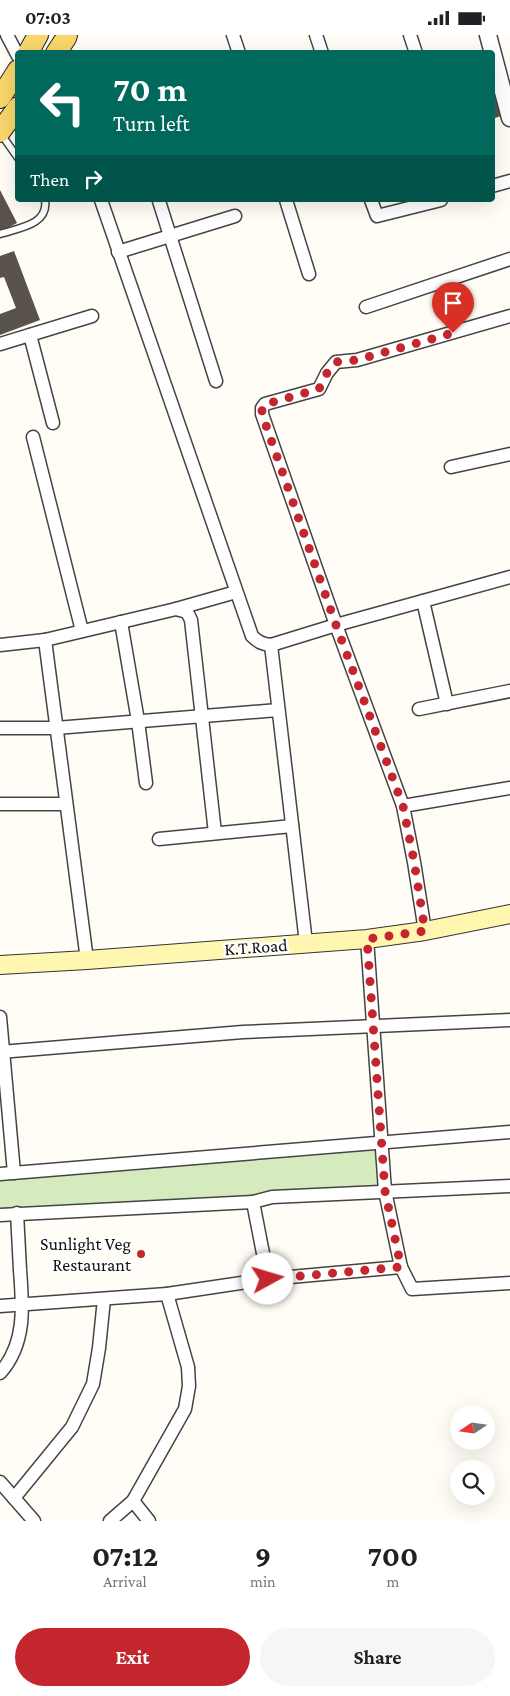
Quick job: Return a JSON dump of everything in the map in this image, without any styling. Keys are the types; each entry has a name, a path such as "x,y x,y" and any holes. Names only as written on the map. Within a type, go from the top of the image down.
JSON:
{"main road":[{"path":"30,50 38,35"},
{"path":"0,98 15,75"},
{"path":"0,132 15,111"},
{"name":"K.T.Road","path":"0,965 367,939 425,931 510,914"}],"street":[{"path":"7,35 15,50"},
{"path":"233,35 238,50"},
{"path":"316,35 321,50"},
{"path":"410,35 415,50"},
{"path":"488,35 492,50"},
{"path":"495,61 510,118"},
{"path":"495,185 510,181"},
{"path":"102,202 252,636 261,644 271,645 510,577"},
{"path":"159,202 216,381"},
{"path":"287,202 309,274"},
{"path":"373,202 377,216 433,202"},
{"path":"118,252 234,215"},
{"path":"366,307 510,259"},
{"path":"0,344 92,316"},
{"path":"425,931 403,806 336,625 262,414 262,408 266,404 319,389 327,373 336,362 357,360 510,316"},
{"path":"30,335 53,423"},
{"path":"33,437 82,631"},
{"path":"451,467 510,454"},
{"path":"0,645 45,640 176,609 236,591"},
{"path":"423,601 447,703"},
{"path":"176,609 186,612 191,620 215,833"},
{"path":"121,622 138,721 146,783"},
{"path":"45,640 87,960"},
{"path":"271,645 306,943"},
{"path":"419,709 510,691"},
{"path":"0,728 56,728 278,710"},
{"path":"403,806 510,788"},
{"path":"0,804 66,804"},
{"path":"159,839 292,826"},
{"path":"367,939 385,1191 401,1267 412,1289 510,1283"},
{"path":"0,1017 14,1173"},
{"path":"2,1052 243,1032 510,1020"},
{"path":"0,1175 510,1132"},
{"path":"0,1215 253,1202 272,1197 510,1186"},
{"path":"253,1202 268,1279"},
{"path":"0,1373 7,1365 17,1344 21,1329 23,1304 17,1213"},
{"path":"0,1306 167,1294 268,1279 401,1267"},
{"path":"110,1521 133,1501 186,1409 189,1386 188,1367 167,1294"},
{"path":"14,1498 72,1427 93,1384 104,1299"},
{"path":"0,1482 34,1521"},
{"path":"133,1501 149,1521"}],"lane":[{"path":"0,132 15,154"},
{"path":"0,233 38,221 45,211 45,202"}],"green space":[{"path":"382,1143 385,1194 0,1210 0,1174"}],"building":[{"path":"510,91 510,113 495,118 495,95"},
{"path":"0,190 17,223 0,232"},
{"path":"14,251 40,320 0,335 0,314 16,308 4,277 0,278 0,256"}],"place":[{"name":"Sunlight Veg Restaurant","path":"141,1254"}],"route":[{"path":"268,1279 401,1267 385,1191 367,939 425,931 403,806 336,625 262,414 262,408 266,404 319,389 327,373 336,362 357,360 453,333"}]}
